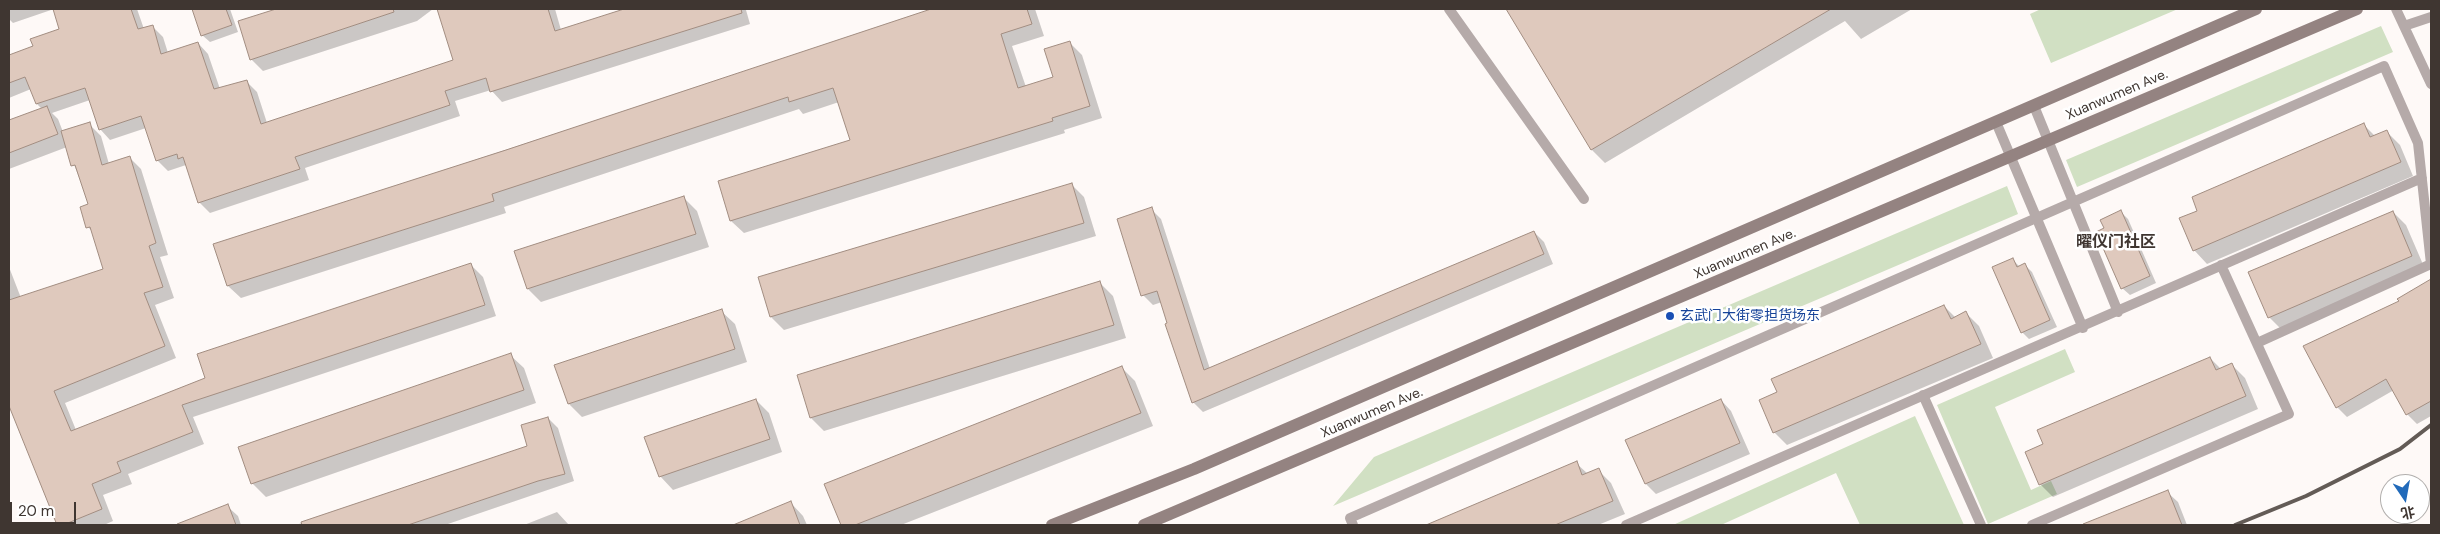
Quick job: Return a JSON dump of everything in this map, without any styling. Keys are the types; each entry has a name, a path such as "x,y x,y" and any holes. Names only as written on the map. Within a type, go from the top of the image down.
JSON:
{"main road":[{"name":"Xuanwumen Ave.","path":"1052,525 1194,468 2256,9"},
{"name":"Xuanwumen Ave.","path":"1144,525 2357,9"}],"lane":[{"path":"1449,9 1584,199"},
{"path":"2396,9 2431,84"},
{"path":"2404,26 2431,16"},
{"path":"1353,525 1350,518 2384,66 2418,143 2431,264 2256,343"},
{"path":"2034,106 2118,311"},
{"path":"1996,122 2083,327"},
{"path":"1626,525 2422,178"},
{"path":"2032,525 2289,414 2221,265"},
{"path":"1924,395 1981,525"}],"green space":[{"path":"2041,9 2178,9 2051,63 2030,14"},
{"path":"2381,26 2393,52 2077,187 2066,160"},
{"path":"2007,186 2018,214 1333,506 1374,457"},
{"path":"2065,349 2075,372 1995,407 2031,490 2051,481 2057,494 1988,524 1937,405"},
{"path":"1915,416 1964,525 1860,525 1836,473 1721,525 1673,525"}],"building":[{"path":"53,9 131,9 138,29 153,25 161,54 198,42 214,89 247,80 261,124 453,60 437,9 548,9 555,31 624,9 741,9 742,13 490,92 486,78 445,91 450,105 295,157 300,169 198,203 183,157 178,159 177,154 156,161 141,116 99,130 85,88 36,104 25,77 9,83 9,55 33,46 30,39 59,29"},
{"path":"192,9 226,9 232,25 201,36"},
{"path":"276,9 393,9 394,12 250,60 238,21"},
{"path":"931,9 1027,9 1032,24 1001,34 1018,88 1053,77 1044,49 1070,41 1090,106 1052,118 1053,121 730,221 718,181 850,140 833,88 789,102 788,97 492,194 494,201 227,286 213,244 506,150"},
{"path":"1506,9 1831,9 1591,150"},
{"path":"47,106 58,134 9,153 9,120"},
{"path":"90,122 102,165 130,156 156,243 149,246 163,287 144,293 165,346 54,391 71,431 205,378 197,354 471,263 485,305 182,405 193,432 117,462 121,472 92,484 102,509 63,525 57,525 9,406 9,300 103,269 90,227 86,228 80,207 88,204 75,165 71,166 61,131"},
{"path":"2364,123 2370,137 2387,130 2401,162 2193,251 2179,218 2197,211 2192,197"},
{"path":"1072,183 1084,223 770,317 758,277"},
{"path":"684,196 696,234 527,289 514,251"},
{"path":"1152,207 1204,370 1534,231 1544,254 1192,403 1165,324 1167,323 1157,291 1141,296 1117,219"},
{"path":"2121,210 2150,276 2121,289 2096,232 2104,228 2100,220"},
{"path":"2393,211 2412,256 2268,318 2248,272"},
{"path":"2013,258 2017,267 2025,263 2050,320 2021,333 1992,267"},
{"path":"2431,279 2431,401 2406,415 2386,379 2336,408 2303,346 2399,301 2397,299"},
{"path":"1100,281 1114,325 810,418 797,375"},
{"path":"1944,305 1951,319 1966,311 1981,344 1773,433 1759,400 1777,392 1771,379"},
{"path":"722,309 735,349 568,404 554,365"},
{"path":"511,353 524,390 251,484 238,447"},
{"path":"2210,357 2216,370 2232,363 2246,396 2039,485 2025,452 2043,444 2037,430"},
{"path":"1122,366 1141,413 855,525 841,525 824,484"},
{"path":"756,399 770,439 659,477 644,437"},
{"path":"1721,399 1740,443 1645,484 1625,440"},
{"path":"548,417 565,474 538,481 408,525 302,525 301,522 527,446 521,425"},
{"path":"1577,461 1582,475 1599,468 1613,501 1555,525 1426,525"},
{"path":"2168,490 2182,525 2083,525 2083,524"},
{"path":"791,501 800,525 733,525"},
{"path":"228,504 236,525 177,525 177,524"}],"railway":[{"path":"2235,525 2306,496 2400,449 2431,425"}],"place":[{"name":"玄武门大街零担货场东","path":"1670,316"}],"district":[{"name":"曜仪门社区","path":"2116,243"}]}
